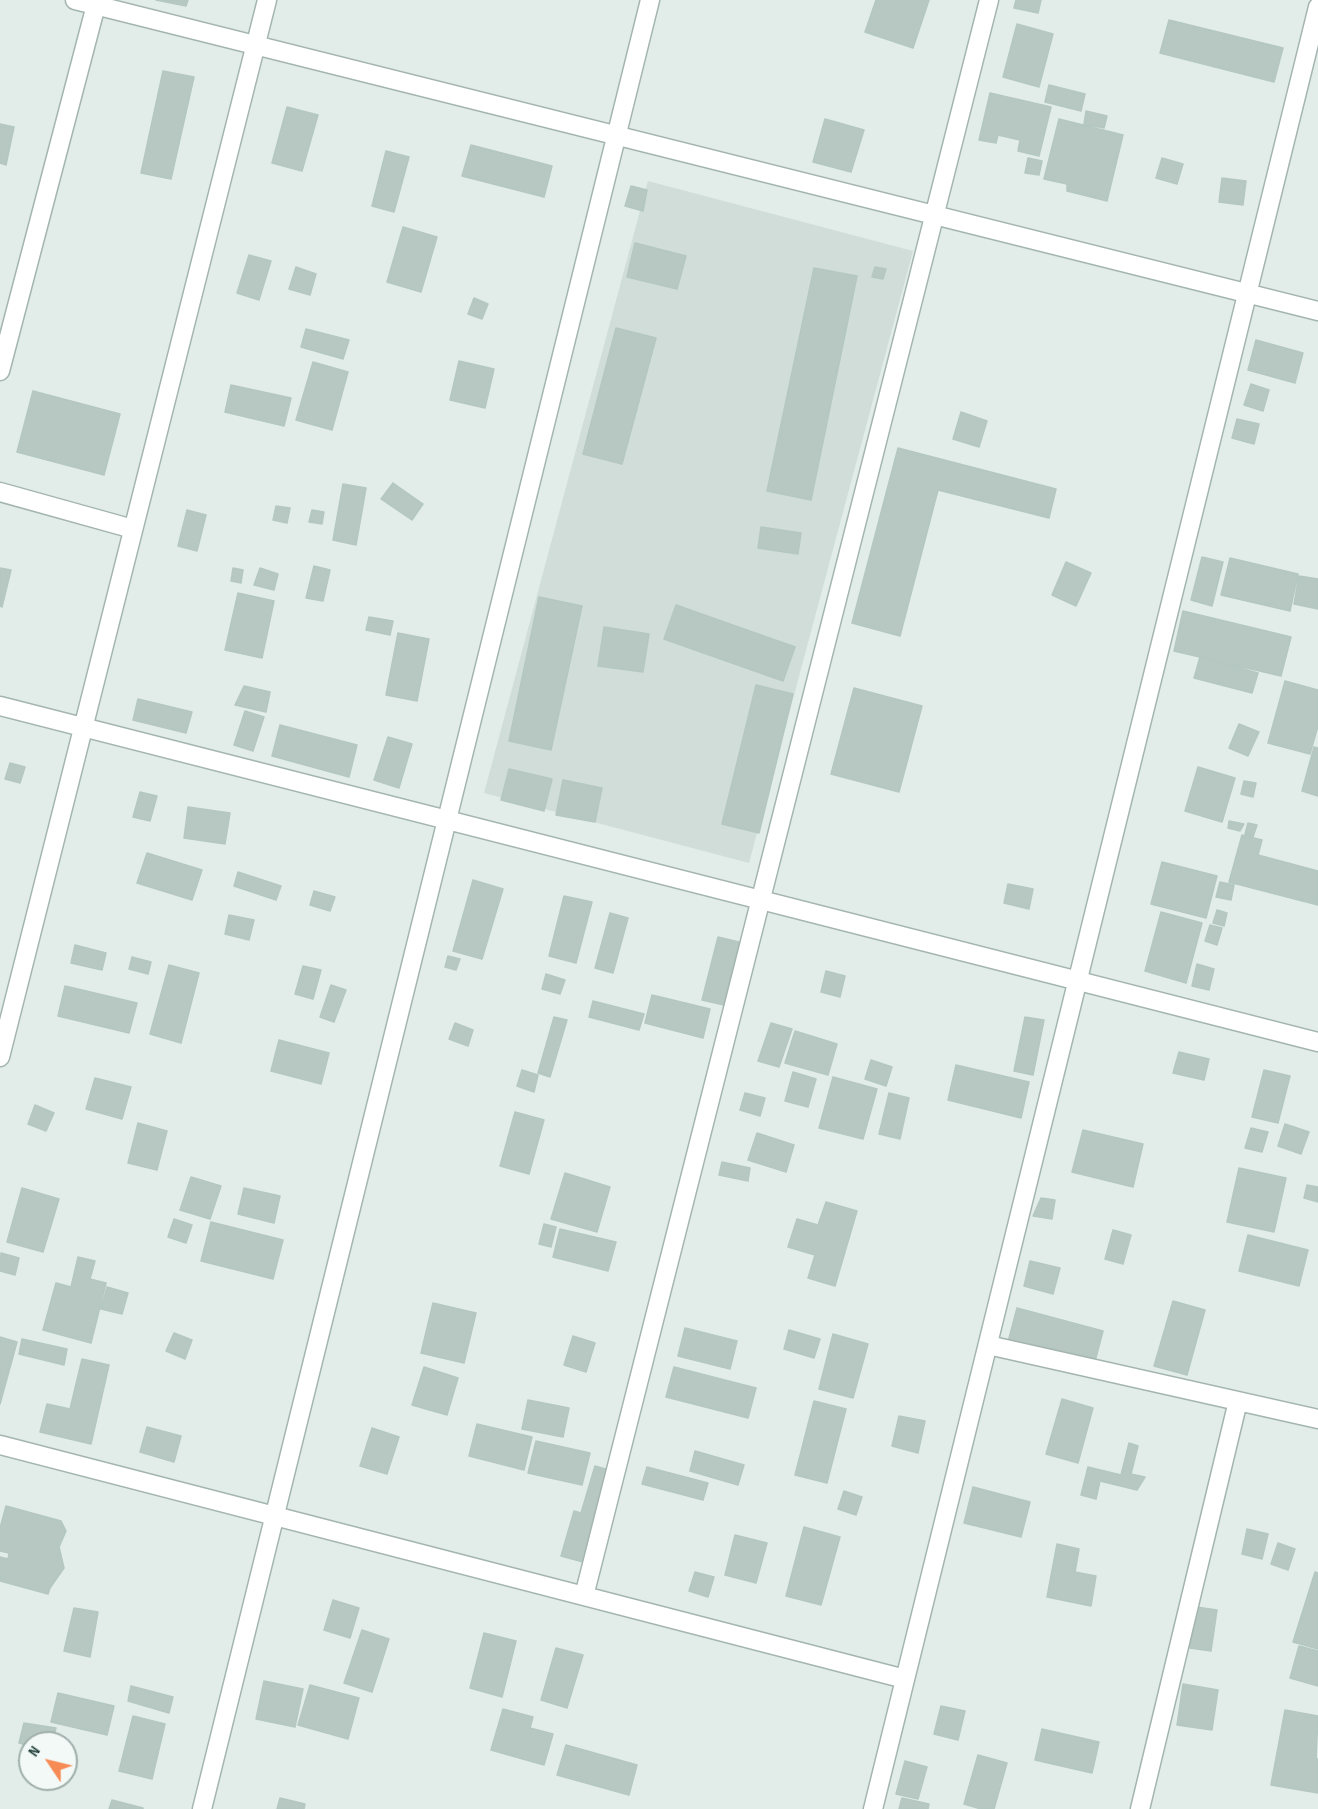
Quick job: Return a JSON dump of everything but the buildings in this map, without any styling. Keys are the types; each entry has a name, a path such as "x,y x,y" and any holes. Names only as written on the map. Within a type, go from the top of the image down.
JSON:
{"street":[{"path":"75,0 1318,311"},
{"path":"0,1057 267,0"},
{"path":"202,1809 650,0"},
{"path":"584,1596 989,0"},
{"path":"0,371 96,5"},
{"path":"873,1809 1318,7"},
{"path":"0,492 133,529"},
{"path":"0,706 1318,1041"},
{"path":"988,1344 1318,1419"},
{"path":"1140,1809 1238,1401"},
{"path":"0,1445 905,1679"}],"shaded area":[{"path":"648,181 913,251 749,863 484,793"}]}
